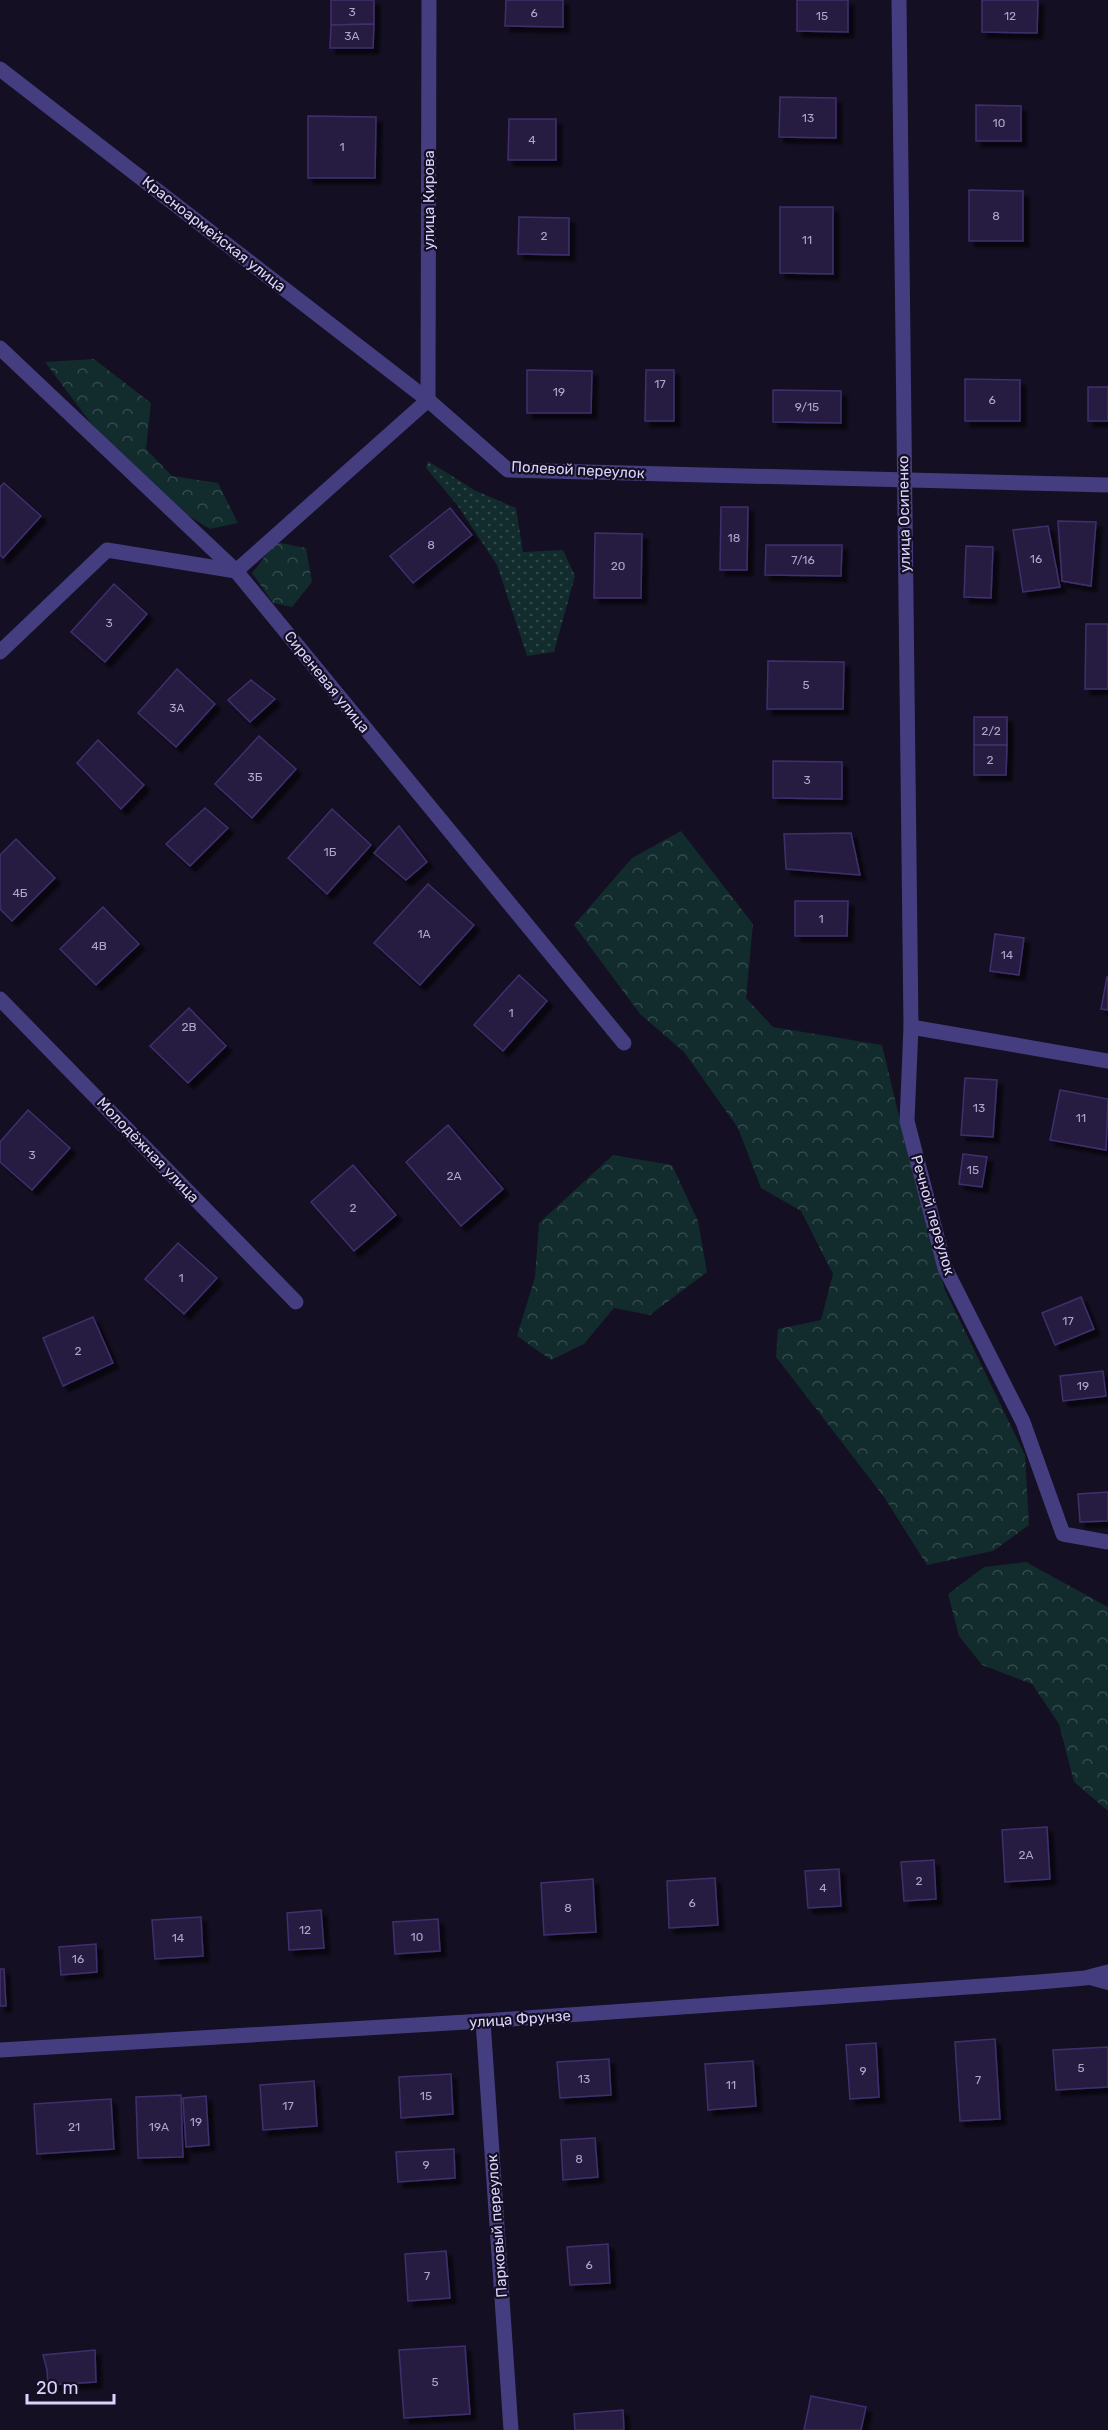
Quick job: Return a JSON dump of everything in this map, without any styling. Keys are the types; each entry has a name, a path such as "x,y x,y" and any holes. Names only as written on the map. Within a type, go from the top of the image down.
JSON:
{"street":[{"name":"улица Кирова","path":"428,400 429,0"},
{"name":"улица Осипенко","path":"899,0 911,1027"},
{"name":"Красноармейская улица","path":"0,69 428,400"},
{"name":"Сиреневая улица","path":"0,348 236,571 624,1043"},
{"name":"Полевой переулок","path":"428,400 508,470 903,482 1108,485"},
{"path":"0,652 107,550 236,571 428,400"},
{"name":"Молодёжная улица","path":"0,999 296,1302"},
{"path":"911,1027 1108,1061"},
{"name":"Речной переулок","path":"911,1027 907,1121 945,1268 1023,1422 1063,1534 1108,1542"},
{"name":"улица Фрунзе","path":"0,2050 483,2021 1039,1983 1084,1978 1108,1972"},
{"name":"Парковый переулок","path":"483,2021 511,2430"}],"lane":[{"path":"1084,1978 1108,1984"}],"green space":[{"path":"94,359 151,403 146,449 172,476 218,483 238,523 210,529 161,499 90,422 45,362"},
{"path":"428,461 476,491 516,508 523,552 563,550 575,576 554,652 527,656 497,565 458,506 426,468"},
{"path":"276,542 306,548 312,582 292,607 273,603 252,573"},
{"path":"681,831 753,924 746,998 773,1027 882,1045 914,1179 945,1290 1025,1455 1029,1525 993,1551 927,1565 884,1497 776,1357 778,1329 821,1320 833,1274 801,1211 761,1188 738,1128 684,1052 640,1014 574,925 632,858"},
{"path":"613,1155 672,1165 698,1221 707,1272 650,1315 614,1308 584,1344 551,1360 517,1336 535,1277 539,1223"},
{"path":"1026,1562 1108,1607 1108,1811 1074,1782 1059,1724 1032,1684 982,1665 959,1636 948,1594 984,1567"}],"building":[{"path":"331,0 374,0 374,24 331,25"},
{"path":"506,0 563,0 563,27 505,26"},
{"path":"797,0 848,0 848,32 797,31"},
{"path":"982,0 1038,0 1037,33 982,32"},
{"path":"374,24 373,48 330,48 331,25"},
{"path":"780,97 836,98 836,138 779,137"},
{"path":"976,105 1021,106 1021,141 976,141"},
{"path":"308,116 376,117 375,178 308,178"},
{"path":"509,119 556,119 556,160 508,160"},
{"path":"969,190 1023,191 1023,241 969,241"},
{"path":"780,207 833,207 833,274 780,273"},
{"path":"519,217 569,218 569,255 518,254"},
{"path":"527,370 592,371 591,413 527,413"},
{"path":"646,370 674,370 674,421 645,421"},
{"path":"965,379 1020,380 1020,421 965,421"},
{"path":"1088,387 1108,387 1108,421 1088,421"},
{"path":"773,390 841,391 841,423 773,422"},
{"path":"4,483 41,516 3,558 0,555 0,487"},
{"path":"721,507 748,507 747,570 720,570"},
{"path":"450,508 472,535 413,583 390,556"},
{"path":"1058,521 1096,522 1091,586 1062,581"},
{"path":"1048,526 1060,587 1023,592 1013,530"},
{"path":"595,533 642,534 641,598 594,598"},
{"path":"766,545 842,545 841,576 765,575"},
{"path":"966,546 993,547 991,598 964,597"},
{"path":"114,584 147,614 105,662 71,632"},
{"path":"1086,624 1108,624 1108,689 1085,689"},
{"path":"768,661 844,662 843,709 767,709"},
{"path":"177,669 215,704 176,747 138,713"},
{"path":"251,680 275,699 250,722 228,700"},
{"path":"974,717 1007,717 1007,745 974,745"},
{"path":"259,736 296,769 252,818 215,784"},
{"path":"98,740 144,785 121,809 77,763"},
{"path":"974,745 1007,745 1006,775 974,775"},
{"path":"773,761 842,762 842,799 773,798"},
{"path":"205,808 228,828 190,866 166,844"},
{"path":"332,809 371,845 327,894 288,858"},
{"path":"399,826 427,862 406,880 374,853"},
{"path":"851,833 860,875 786,869 784,834"},
{"path":"16,839 55,878 12,921 0,909 0,855"},
{"path":"428,884 474,925 420,985 374,943"},
{"path":"795,901 848,901 847,936 795,936"},
{"path":"103,907 139,944 96,985 60,949"},
{"path":"995,934 1024,938 1019,975 990,971"},
{"path":"519,975 547,1001 503,1051 474,1025"},
{"path":"1108,978 1108,1010 1101,1009"},
{"path":"189,1008 226,1046 188,1083 150,1046"},
{"path":"965,1078 997,1080 993,1137 961,1135"},
{"path":"1060,1090 1108,1099 1106,1150 1050,1140"},
{"path":"28,1110 70,1148 32,1190 0,1162 0,1142"},
{"path":"448,1125 503,1189 461,1226 406,1162"},
{"path":"963,1154 987,1157 982,1187 959,1184"},
{"path":"353,1165 396,1215 354,1251 311,1202"},
{"path":"178,1243 217,1278 184,1314 145,1279"},
{"path":"1081,1297 1094,1329 1055,1345 1042,1313"},
{"path":"93,1317 113,1363 63,1386 43,1338"},
{"path":"1103,1371 1106,1396 1063,1401 1060,1376"},
{"path":"1108,1492 1108,1521 1080,1522 1078,1494"},
{"path":"1047,1827 1050,1879 1005,1882 1002,1830"},
{"path":"934,1860 936,1899 904,1901 901,1862"},
{"path":"839,1869 841,1906 808,1908 805,1871"},
{"path":"715,1878 718,1925 669,1928 667,1881"},
{"path":"593,1879 596,1932 544,1935 541,1883"},
{"path":"321,1910 324,1948 289,1950 287,1913"},
{"path":"201,1917 203,1956 155,1959 152,1920"},
{"path":"438,1919 440,1951 395,1954 393,1922"},
{"path":"96,1944 97,1972 61,1975 59,1947"},
{"path":"0,1969 4,1969 6,2006 0,2006"},
{"path":"995,2039 1000,2119 960,2121 955,2042"},
{"path":"876,2043 879,2097 850,2099 846,2045"},
{"path":"1108,2047 1108,2087 1056,2090 1053,2050"},
{"path":"609,2059 611,2095 560,2098 557,2062"},
{"path":"753,2061 756,2106 708,2110 705,2064"},
{"path":"451,2074 453,2114 401,2118 399,2077"},
{"path":"314,2081 317,2126 263,2130 260,2085"},
{"path":"181,2095 183,2157 138,2158 136,2097"},
{"path":"206,2096 209,2145 186,2147 183,2098"},
{"path":"111,2099 114,2149 37,2154 34,2104"},
{"path":"595,2138 598,2177 563,2180 561,2140"},
{"path":"454,2149 455,2178 398,2182 396,2152"},
{"path":"608,2244 610,2283 570,2285 567,2247"},
{"path":"446,2251 450,2298 408,2301 405,2254"},
{"path":"465,2346 470,2414 404,2418 399,2350"},
{"path":"95,2350 96,2382 48,2385 43,2355"},
{"path":"811,2396 866,2407 861,2430 804,2430"},
{"path":"623,2410 624,2430 575,2430 574,2414"}]}
